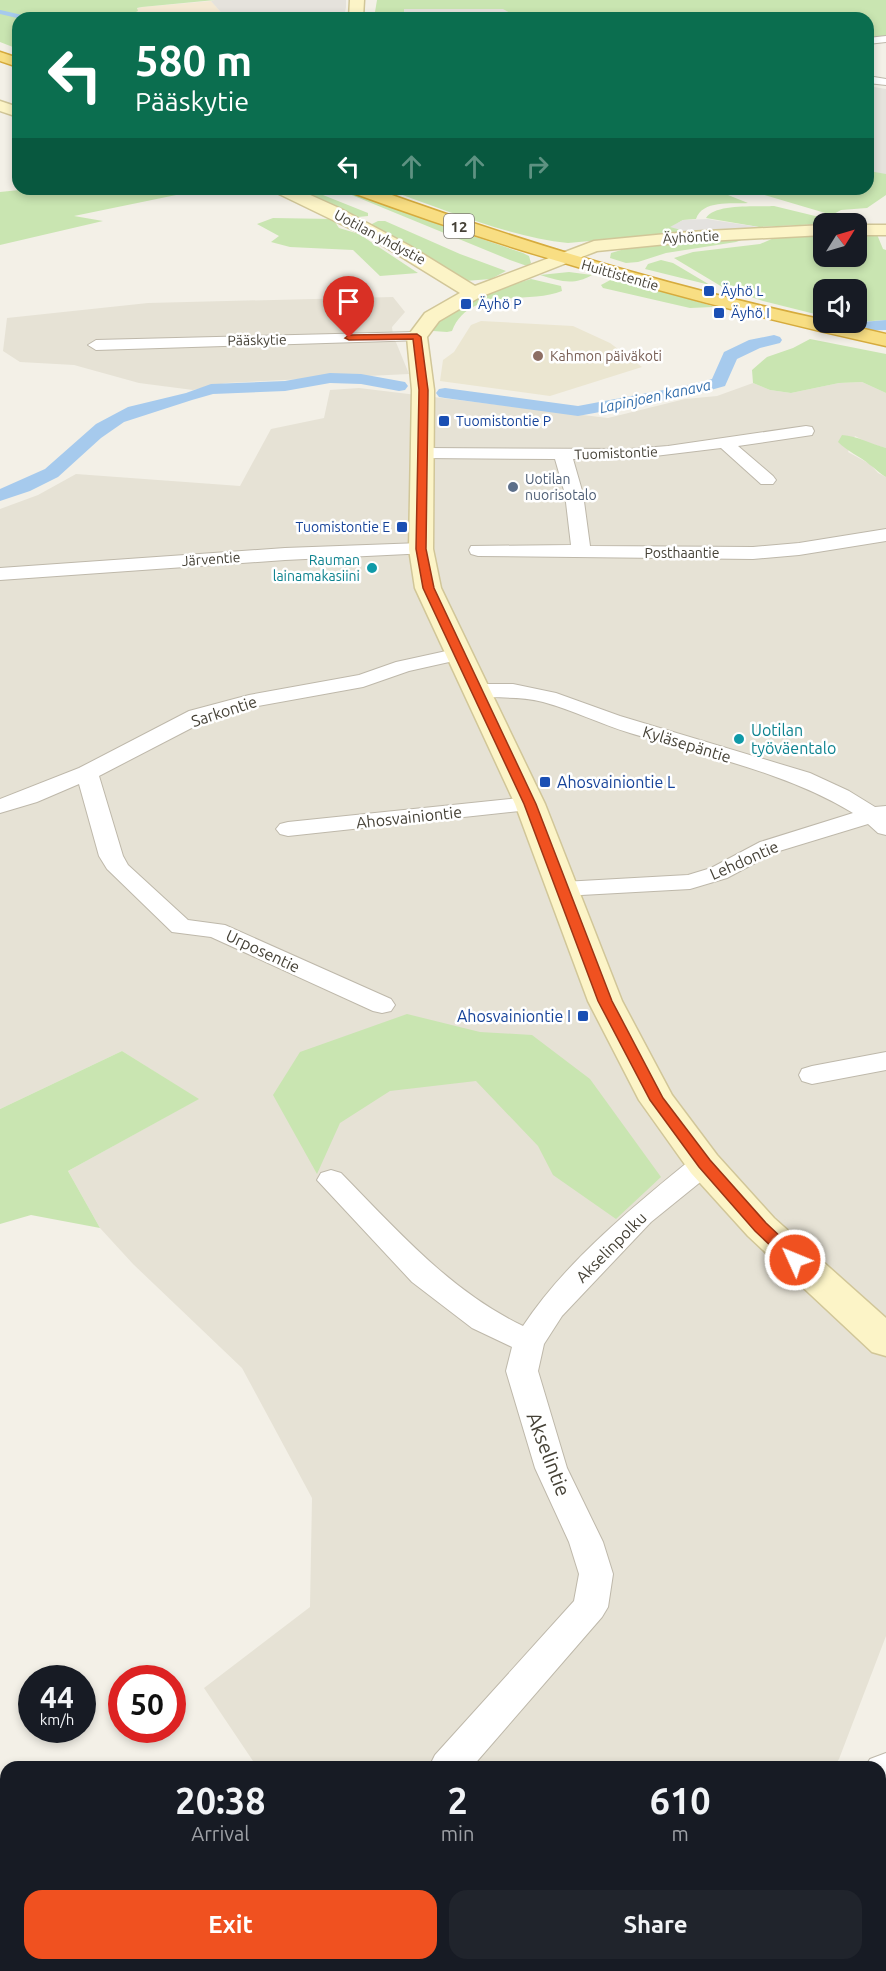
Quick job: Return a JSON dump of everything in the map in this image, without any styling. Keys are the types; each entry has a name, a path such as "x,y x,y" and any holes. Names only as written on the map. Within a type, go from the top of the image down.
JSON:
{"highway":[{"name":"Huittistentie","path":"375,195 438,219 641,283 886,340"}],"main road":[{"name":"Uotilan yhdystie","path":"296,195 361,224 420,258 473,293"},
{"path":"867,230 886,230"},
{"name":"Äyhöntie","path":"417,337 432,317 473,293 594,246 637,240 813,231"},
{"path":"417,337 423,390 421,549 428,588 530,804 605,1001 657,1100 705,1164 760,1227 886,1341"}],"street":[{"name":"Pääskytie","path":"96,345 417,337"},
{"name":"Tuomistontie","path":"424,453 563,455 668,452 806,431"},
{"path":"726,444 767,480"},
{"path":"563,455 574,494 581,552"},
{"name":"Posthaantie","path":"478,550 753,553 885,536"},
{"name":"Järventie","path":"0,574 285,554 421,549"},
{"name":"Sarkontie","path":"0,806 87,773 197,716 289,693 363,681 403,666 460,654"},
{"name":"Kyläsepäntie","path":"478,690 513,690 549,697 612,721 802,778 881,818"},
{"name":"Urposentie","path":"87,773 118,869 181,927 216,930 382,1005"},
{"name":"Ahosvainiontie","path":"288,829 530,804"},
{"name":"Lehdontie","path":"563,889 690,882 719,873 768,847 881,818"},
{"path":"812,1075 886,1061"},
{"name":"Akselinpolku","path":"529,1342 551,1308 641,1215 705,1164"},
{"path":"331,1180 423,1274 483,1320 529,1342"},
{"name":"Akselintie","path":"453,1761 590,1607 596,1574 586,1542 551,1468 527,1395 522,1371 529,1342"}],"shaded area":[{"path":"346,0 346,7 345,12 221,12 211,1"},
{"path":"211,1 221,12 136,12 138,11 136,9"},
{"path":"403,9 504,9 508,12 403,12"},
{"path":"874,87 886,89 886,175 879,176 874,174"},
{"path":"708,219 759,227 678,233 681,230 670,227 683,220"},
{"path":"393,297 405,312 392,327 409,374 226,383 193,390 139,383 74,365 20,362 3,351 7,318 148,303"},
{"name":"Kahmon päiväkoti","path":"481,321 573,326 610,343 642,367 550,396 440,381 443,360 454,352 471,325"},
{"path":"862,382 886,393 886,448 868,443 855,436 848,452 870,464 878,473 886,477 886,1636 839,1759 838,1761 253,1761 204,1688 310,1607 312,1498 242,1368 133,1264 100,1228 68,1171 198,1099 122,1051 0,1109 0,509 38,495 76,474 240,486 271,429 324,418 330,390 359,388 608,418 685,399 717,396 753,383 770,390 791,393 839,383"}],"green space":[{"path":"0,0 215,0 142,7 137,8 138,11 135,12 12,12 12,47 0,42"},
{"path":"377,0 886,0 886,37 874,38 874,12 508,12 503,9 404,9 404,12 375,12"},
{"path":"874,172 886,174 886,195 867,208 841,210 836,213 825,213 764,195 874,195"},
{"path":"12,191 12,195 176,195 74,216 103,221 0,245 0,192"},
{"path":"305,195 323,195 368,213 368,216 358,217"},
{"path":"352,195 367,195 452,229 523,253 529,256 531,263 527,266"},
{"path":"403,195 728,195 748,203 718,204 704,209 696,219 683,220 678,223 681,230 678,233 568,243 500,229"},
{"path":"747,206 774,206 813,215 813,224 759,227 706,218 718,210"},
{"path":"273,218 333,219 339,228 359,234 418,273 380,276 353,250 290,247 271,242 279,236 257,224"},
{"path":"378,221 385,221 460,254 506,271 491,279 465,281 370,225"},
{"path":"867,232 876,232 883,249 886,250 886,320 867,321 867,279 813,279 813,314 724,288 674,258 693,252 760,244 774,238 813,235 813,267 867,267"},
{"path":"747,238 736,242 666,253 638,262 626,263 610,258 611,253 638,245"},
{"path":"661,260 673,263 710,285 645,269 648,264"},
{"path":"569,272 592,275 579,280 560,281 540,275"},
{"path":"616,277 713,307 690,308 603,288 601,285"},
{"path":"531,279 561,286 562,291 548,295 485,302 460,317 452,331 433,331 432,326 467,304 492,292"},
{"path":"810,339 886,354 886,393 862,382 839,383 791,393 770,390 753,383 752,370 767,357"},
{"path":"842,435 859,438 886,448 886,477 838,442"},
{"path":"407,1014 480,1032 532,1035 590,1079 661,1177 616,1219 553,1175 538,1146 476,1081 390,1091 340,1123 317,1174 273,1095 300,1052"},
{"path":"122,1051 199,1099 68,1171 100,1228 31,1215 0,1224 0,1109"}],"waterway":[{"path":"0,12 12,15"},
{"name":"Lapinjoen kanava","path":"867,326 886,325"},
{"name":"Lapinjoen kanava","path":"445,393 578,411 693,390 719,382 730,356 755,344 774,340"},
{"name":"Lapinjoen kanava","path":"194,395 211,389 285,386 330,378 361,379 399,386"},
{"name":"Lapinjoen kanava","path":"0,495 52,473 94,434 118,418 134,411 184,398"}],"place":[{"name":"Äyhö L","path":"709,291"},
{"name":"Äyhö P","path":"466,304"},
{"name":"Äyhö I","path":"719,313"},
{"name":"Kahmon päiväkoti","path":"538,356"},
{"name":"Tuomistontie P","path":"444,421"},
{"name":"Uotilan nuorisotalo","path":"513,487"},
{"name":"Tuomistontie E","path":"402,527"},
{"name":"Rauman lainamakasiini","path":"372,568"},
{"name":"Uotilan työväentalo","path":"739,739"},
{"name":"Ahosvainiontie L","path":"545,782"},
{"name":"Ahosvainiontie I","path":"583,1016"}],"route":[{"path":"349,338 417,337 423,390 421,549 428,588 530,804 605,1001 657,1100 705,1164 760,1227 795,1260"}]}
